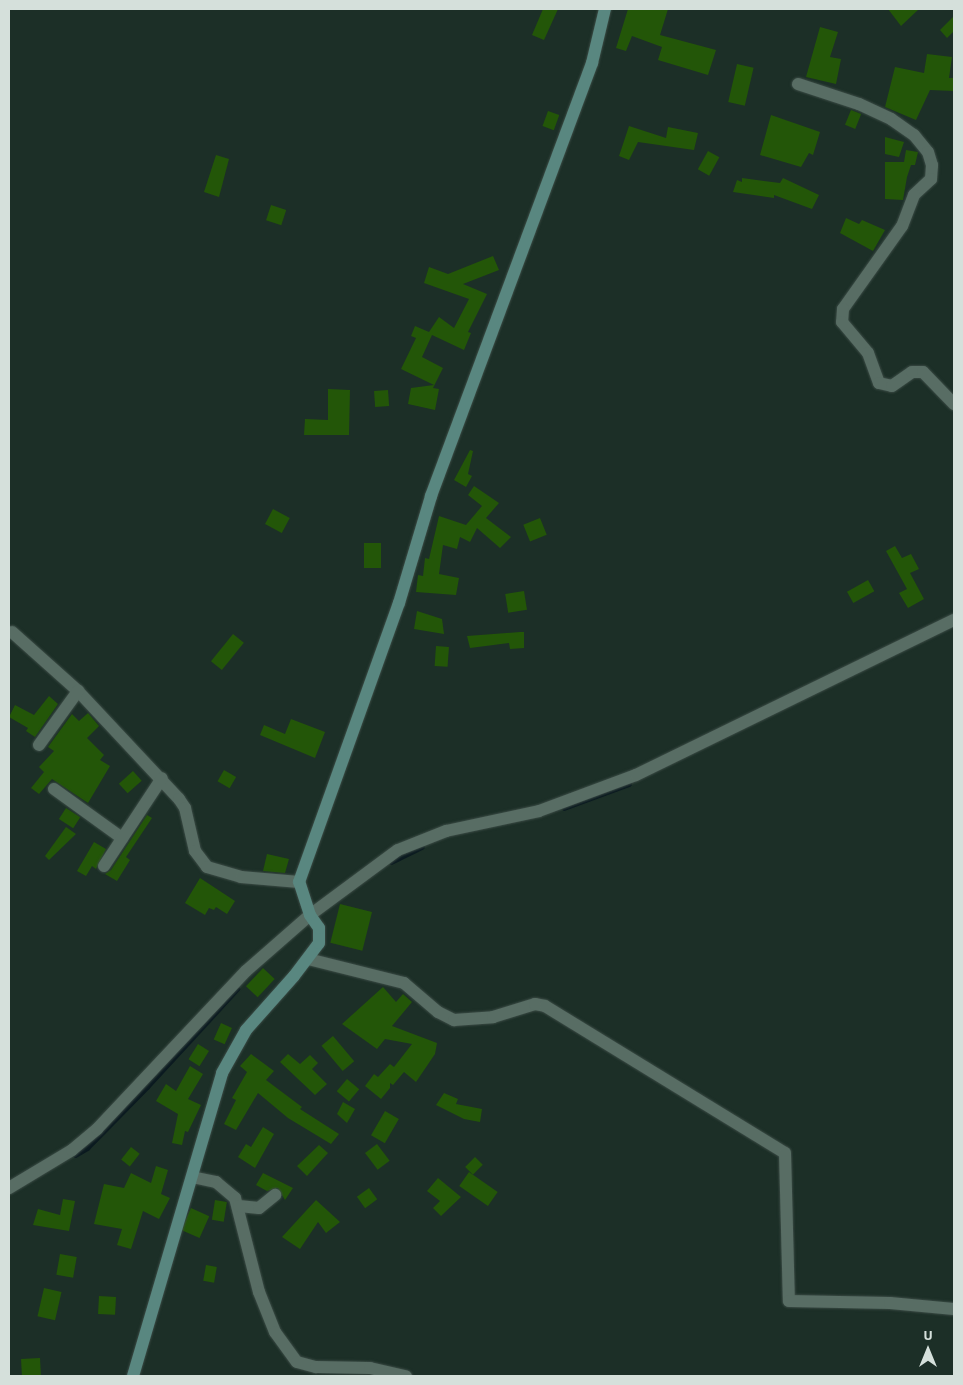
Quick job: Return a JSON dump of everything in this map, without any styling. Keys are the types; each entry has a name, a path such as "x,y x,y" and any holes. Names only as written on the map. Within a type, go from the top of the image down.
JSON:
{"main road":[{"path":"133,1376 222,1073 233,1050 246,1030 308,959 319,942 314,920 299,882 399,603 431,496 592,63 605,9"}],"street":[{"path":"798,84 859,104 891,119 914,135 928,152 932,165 931,179 910,200 902,226 841,315 842,322 868,353 880,383 892,386 912,372 923,372 954,404"},
{"path":"9,1188 72,1150 97,1129 246,970 314,920 368,871 418,840 539,811 636,775 954,620"},
{"path":"12,632 78,691 162,778 185,808 195,851 207,867 241,877 299,882"},
{"path":"39,745 78,691"},
{"path":"104,866 162,778"},
{"path":"54,789 122,838"},
{"path":"308,959 404,983 438,1012 454,1020 494,1017 535,1004 545,1006 785,1153 789,1301 890,1303 954,1309"},
{"path":"192,1177 221,1185 234,1194 239,1206 256,1286 275,1332 292,1357 302,1365 370,1368 406,1376"},
{"path":"239,1206 259,1208 275,1195"}],"building":[{"path":"543,9 558,9 544,40 532,35"},
{"path":"628,9 668,9 660,35 716,50 708,75 658,60 662,47 632,36 626,51 616,48"},
{"path":"888,9 919,9 901,26"},
{"path":"954,16 954,31 947,38 940,30"},
{"path":"820,27 838,32 830,57 841,59 836,84 806,77"},
{"path":"927,54 952,57 949,78 954,78 954,91 930,90 916,120 885,107 895,67 924,73"},
{"path":"737,64 754,68 745,106 728,102"},
{"path":"851,110 861,114 855,129 845,125"},
{"path":"548,111 559,115 554,130 543,126"},
{"path":"771,115 820,132 813,155 809,153 801,167 760,155"},
{"path":"629,126 666,138 668,127 698,133 694,150 638,142 629,160 619,156"},
{"path":"885,137 904,142 899,157 885,154"},
{"path":"906,150 918,152 915,165 911,165 907,177 903,200 885,199 885,162 904,162"},
{"path":"708,151 719,157 709,176 698,169"},
{"path":"216,155 229,159 219,197 204,192"},
{"path":"742,178 780,183 783,178 819,195 812,209 774,195 774,198 733,192 737,180 742,182"},
{"path":"271,205 286,210 281,225 266,220"},
{"path":"846,218 859,224 862,220 885,230 873,251 840,233"},
{"path":"493,256 499,270 463,284 487,294 468,332 471,333 464,350 432,335 422,357 443,368 433,388 439,389 435,410 408,404 411,388 434,385 401,369 416,338 411,336 415,326 429,332 439,317 454,328 469,299 424,283 429,267 448,274"},
{"path":"328,389 350,390 349,435 304,435 305,419 328,420"},
{"path":"388,390 389,406 375,407 374,391"},
{"path":"470,450 473,451 468,474 472,476 466,487 454,480"},
{"path":"474,486 499,503 486,518 511,537 500,548 477,528 470,542 460,537 457,549 443,545 439,574 459,578 456,595 416,592 418,575 423,576 425,558 429,559 439,516 466,525 482,506 468,495"},
{"path":"273,509 290,518 282,533 265,524"},
{"path":"540,518 547,535 530,541 523,525"},
{"path":"364,543 381,543 381,568 364,568"},
{"path":"895,546 902,558 911,554 919,569 910,573 924,599 908,608 899,593 907,589 886,551"},
{"path":"868,580 874,591 853,603 847,592"},
{"path":"524,591 527,610 508,613 505,594"},
{"path":"417,611 442,619 444,634 414,629"},
{"path":"524,632 524,648 510,649 509,643 470,648 467,636"},
{"path":"233,634 244,643 222,670 211,661"},
{"path":"436,646 449,647 448,667 435,666"},
{"path":"49,696 58,704 35,737 26,731 28,728 9,717 15,705 34,715"},
{"path":"88,713 99,726 87,738 104,755 100,760 110,766 88,803 52,779 39,794 31,788 44,772 39,767 54,751 48,747 72,714 79,721"},
{"path":"291,719 325,732 315,758 260,735 264,725 285,734"},
{"path":"224,770 236,777 230,788 218,781"},
{"path":"133,771 142,781 128,793 119,784"},
{"path":"66,808 80,817 73,828 59,819"},
{"path":"147,815 152,818 126,857 130,860 117,881 105,874 111,870"},
{"path":"66,827 76,834 49,860 45,856"},
{"path":"94,842 106,849 96,869 92,866 86,876 77,871"},
{"path":"267,854 289,859 285,873 263,871"},
{"path":"200,878 235,901 227,914 216,907 214,910 209,908 205,915 185,903"},
{"path":"340,904 372,912 362,951 330,943"},
{"path":"263,968 275,979 258,997 246,986"},
{"path":"383,987 396,1002 403,994 412,1002 392,1026 437,1043 435,1054 416,1082 404,1072 393,1085 390,1083 390,1088 381,1099 365,1086 374,1074 378,1077 390,1064 394,1067 412,1044 385,1039 377,1049 342,1024"},
{"path":"221,1023 232,1028 225,1044 214,1039"},
{"path":"333,1036 354,1061 343,1071 322,1046"},
{"path":"198,1044 209,1051 199,1066 188,1059"},
{"path":"251,1054 274,1071 266,1080 302,1107 300,1109 339,1134 331,1144 288,1118 258,1093 236,1130 224,1124 236,1100 232,1098 247,1072 240,1066"},
{"path":"288,1054 300,1064 310,1055 318,1063 312,1069 327,1084 315,1095 280,1062"},
{"path":"190,1066 203,1074 188,1099 201,1105 188,1132 185,1131 182,1145 172,1143 178,1114 156,1101 166,1084 176,1091"},
{"path":"347,1079 359,1089 349,1102 337,1091"},
{"path":"444,1093 458,1099 456,1104 482,1109 480,1122 464,1119 436,1105"},
{"path":"343,1102 355,1109 347,1123 337,1114"},
{"path":"385,1111 399,1119 385,1143 371,1135"},
{"path":"263,1127 274,1134 255,1168 238,1157 246,1144 251,1147"},
{"path":"377,1144 390,1161 378,1170 365,1153"},
{"path":"319,1145 328,1153 307,1176 297,1166"},
{"path":"131,1147 140,1154 130,1166 121,1160"},
{"path":"475,1157 483,1165 473,1175 465,1167"},
{"path":"156,1166 168,1170 161,1194 170,1198 159,1219 143,1211 131,1249 117,1245 122,1229 94,1224 104,1184 124,1188 131,1173 151,1183"},
{"path":"469,1172 498,1192 488,1206 459,1186"},
{"path":"263,1173 293,1188 285,1200 278,1188 267,1191 256,1185"},
{"path":"438,1178 461,1197 441,1216 433,1208 440,1201 427,1191"},
{"path":"369,1188 377,1199 365,1208 357,1197"},
{"path":"63,1199 75,1201 69,1231 33,1225 38,1209 60,1215"},
{"path":"215,1200 227,1202 224,1222 212,1220"},
{"path":"316,1200 340,1222 326,1233 318,1222 300,1249 282,1237"},
{"path":"191,1208 209,1216 200,1238 181,1230"},
{"path":"60,1254 77,1257 73,1278 56,1275"},
{"path":"206,1265 217,1267 214,1283 203,1281"},
{"path":"44,1288 62,1292 55,1320 37,1316"},
{"path":"99,1296 116,1297 115,1315 98,1314"},
{"path":"40,1358 41,1376 22,1376 21,1359"}],"waterway":[{"path":"564,808 629,784"},
{"path":"391,862 422,847"},
{"path":"75,1155 87,1148 147,1087 237,989"}]}
